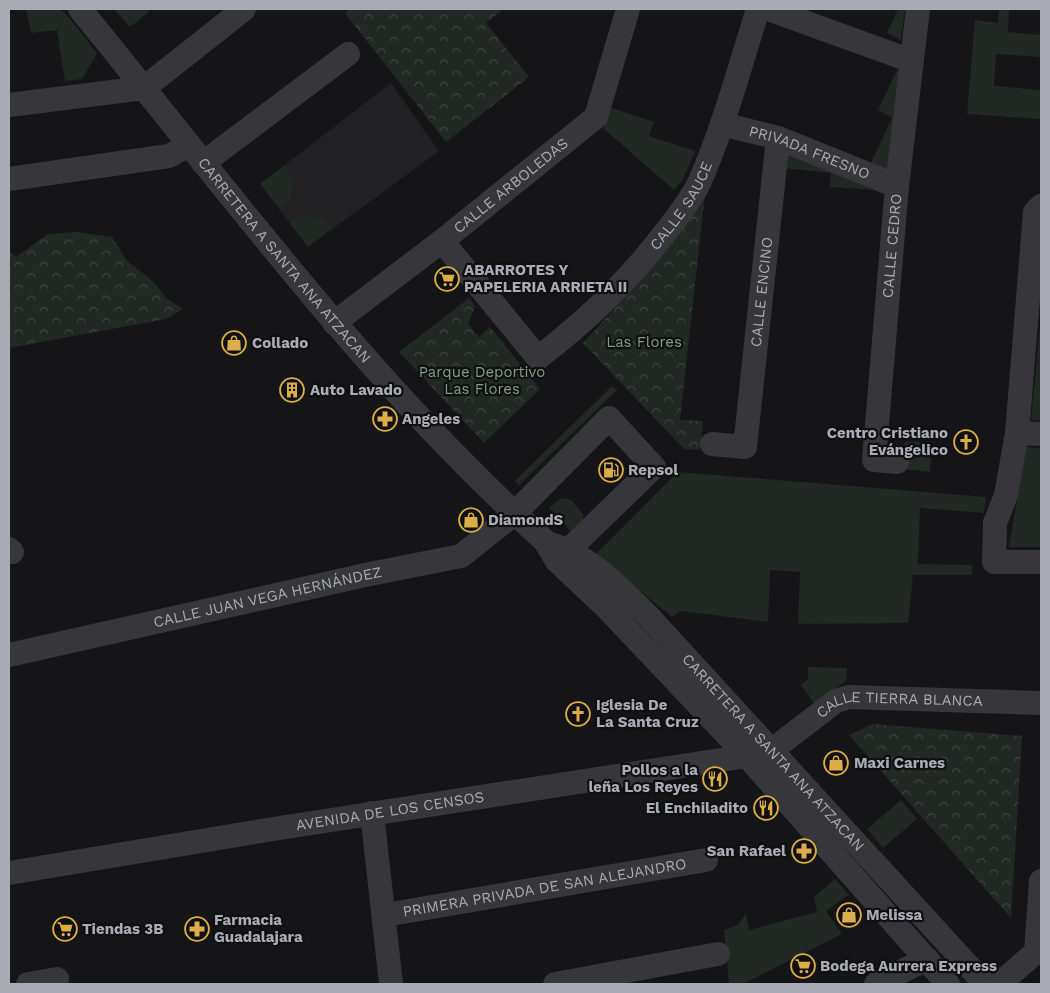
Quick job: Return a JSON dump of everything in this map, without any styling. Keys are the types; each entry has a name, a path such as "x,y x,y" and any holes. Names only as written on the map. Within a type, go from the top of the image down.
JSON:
{"street":[{"name":"CARRETERA A SANTA ANA ATZACAN","path":"80,9 334,323 429,427 514,514 557,550 606,607 747,756 948,984"},
{"path":"9,105 144,88 244,9"},
{"name":"CALLE ARBOLEDAS","path":"334,323 442,241 596,117 628,9"},
{"name":"CALLE SAUCE","path":"442,241 538,358 578,328 611,296 648,256 679,215 699,182 722,124 758,9"},
{"path":"768,9 912,61"},
{"name":"CALLE CEDRO","path":"898,462 874,460 897,186 918,9"},
{"path":"9,179 169,156 196,154 348,54"},
{"name":"PRIVADA FRESNO","path":"722,124 778,138 897,186"},
{"name":"CALLE ENCINO","path":"712,444 745,447 778,138"},
{"path":"1041,206 1035,212 1017,433 1006,495 995,524 994,562 1041,562"},
{"name":"CALLE JUAN VEGA HERNÁNDEZ","path":"9,656 365,575 461,556 470,551 514,514 609,418 654,467 557,550"},
{"path":"1017,433 1041,434"},
{"name":"CARRETERA A SANTA ANA ATZACAN","path":"557,550 610,580 637,604 985,984"},
{"name":"CALLE TIERRA BLANCA","path":"772,750 836,701 849,697 1041,702"},
{"path":"686,765 708,752 712,745 713,728 707,714"},
{"name":"AVENIDA DE LOS CENSOS","path":"9,873 372,813 747,756 772,750"},
{"path":"372,813 385,915 391,984"},
{"name":"PRIMERA PRIVADA DE SAN ALEJANDRO","path":"385,915 706,860"},
{"path":"999,984 1036,952 1041,881"},
{"path":"555,984 718,954"},
{"path":"876,984 927,959"},
{"path":"28,984 57,979"}],"shaded area":[{"path":"391,83 439,151 308,247 260,184"}],"green space":[{"path":"26,9 59,9 66,14 97,53 82,79 65,81 57,30 31,33"},
{"path":"114,9 147,9 149,12 130,27"},
{"path":"349,9 503,9 486,23 529,77 446,142 345,13"},
{"path":"898,9 905,9 901,40 887,33"},
{"path":"999,9 1009,10 1008,32 1041,35 1041,57 996,54 994,86 1041,90 1041,119 967,114 975,20 998,23"},
{"path":"899,66 892,174 870,165 892,118 878,110"},
{"path":"609,107 654,122 649,136 695,151 682,181 674,190 603,128 607,121"},
{"path":"784,145 878,190 830,187 831,173 783,168"},
{"path":"284,166 295,181 289,202 280,208 260,184"},
{"name":"Las Flores","path":"705,193 680,420 703,421 700,450 684,449 583,343 655,264"},
{"path":"300,216 321,217 331,228 308,247 290,223"},
{"path":"77,232 112,237 127,261 153,281 166,298 183,309 166,319 9,348 9,251 16,257 48,234"},
{"name":"Parque Deportivo Las Flores","path":"469,298 475,306 468,324 479,337 490,327 540,389 484,443 399,352"},
{"path":"1041,315 1041,421 1031,420"},
{"path":"612,386 617,390 519,485 515,481"},
{"path":"905,441 932,443 930,472 903,469"},
{"path":"1026,447 1041,448 1041,547 1009,547"},
{"path":"678,472 986,497 984,513 920,508 918,564 972,565 972,575 913,575 908,623 798,624 800,572 770,570 768,622 681,611 672,617 596,554"},
{"path":"562,498 571,500 583,514 583,524 574,535 549,508"},
{"path":"808,667 847,668 846,681 814,703 801,685 808,679"},
{"path":"873,724 1022,736 1011,918 849,735"},
{"path":"901,800 917,819 883,848 867,829"},
{"path":"835,879 849,895 826,911 842,934 743,984 729,984 724,930 738,925 746,913 749,930 817,912 814,897"}],"place":[{"name":"ABARROTES Y PAPELERIA ARRIETA II","path":"447,279"},
{"name":"Collado","path":"234,343"},
{"name":"Auto Lavado","path":"292,390"},
{"name":"Angeles","path":"385,419"},
{"name":"Centro Cristiano Evángelico","path":"966,442"},
{"name":"Repsol","path":"611,470"},
{"name":"DiamondS","path":"471,520"},
{"name":"Iglesia De La Santa Cruz","path":"578,714"},
{"name":"Maxi Carnes","path":"836,763"},
{"name":"Pollos a la leña Los Reyes","path":"715,779"},
{"name":"El Enchiladito","path":"766,808"},
{"name":"San Rafael","path":"804,851"},
{"name":"Melissa","path":"849,915"},
{"name":"Tiendas 3B","path":"65,929"},
{"name":"Farmacia Guadalajara","path":"197,929"},
{"name":"Bodega Aurrera Express","path":"803,966"}]}
